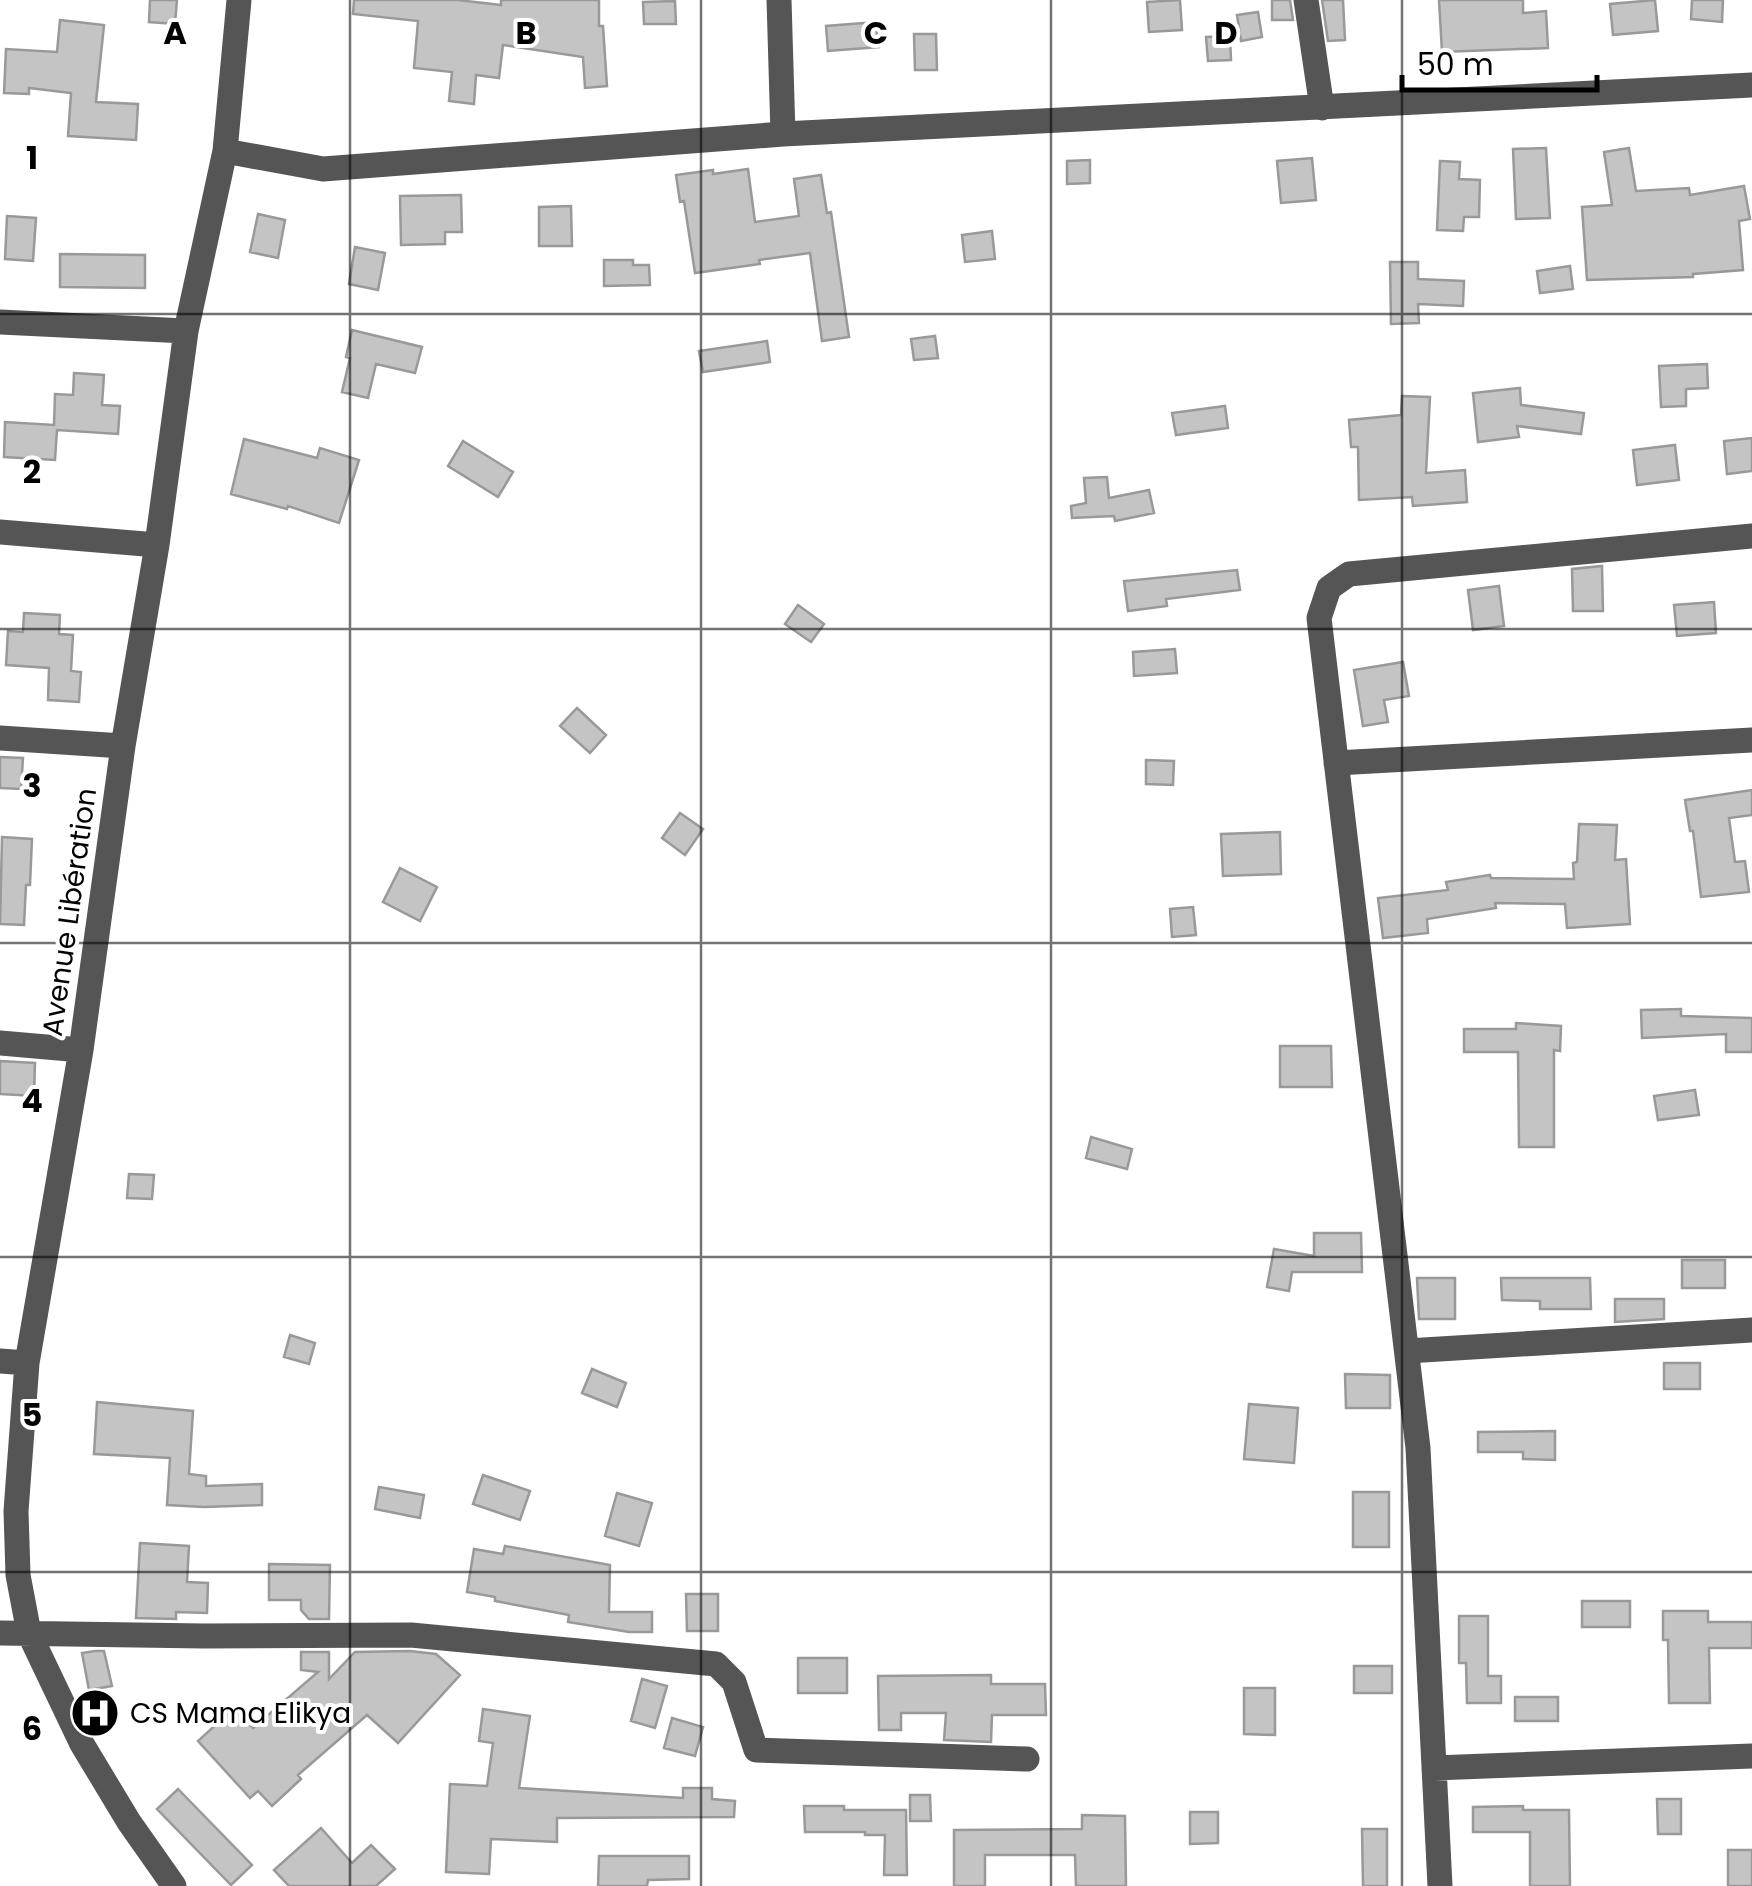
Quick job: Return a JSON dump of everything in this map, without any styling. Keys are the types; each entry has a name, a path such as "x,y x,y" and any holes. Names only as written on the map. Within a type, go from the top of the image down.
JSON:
{"street":[{"name":"Avenue Libération","path":"174,1886 82,1744 29,1633 18,1575 16,1511 27,1363 80,1050 186,331 225,151 239,0"},
{"path":"778,0 784,134"},
{"path":"1306,0 1322,108"},
{"path":"225,151 323,169 784,134 1752,85"},
{"path":"0,322 186,331"},
{"path":"0,532 157,545"},
{"path":"1440,1886 1418,1448 1319,618 1329,588 1349,574 1752,536"},
{"path":"0,738 123,746"},
{"path":"1336,763 1752,740"},
{"path":"0,1043 80,1050"},
{"path":"1406,1351 1752,1330"},
{"path":"0,1362 27,1363"},
{"path":"0,1633 410,1635 716,1664 734,1682 756,1750 1027,1759"},
{"path":"1434,1768 1752,1756"}],"building":[{"path":"150,0 177,0 175,24 149,22"},
{"path":"354,0 458,0 501,5 501,0 599,0 607,86 585,88 583,57 503,45 499,78 476,75 474,104 449,101 452,72 414,68 418,21 353,14"},
{"path":"1180,0 1182,30 1149,32 1147,2"},
{"path":"1272,0 1290,0 1293,20 1272,20"},
{"path":"1322,0 1343,0 1345,40 1328,41"},
{"path":"1439,0 1523,0 1523,13 1546,11 1548,48 1442,52"},
{"path":"1655,0 1658,31 1613,35 1610,4"},
{"path":"1692,0 1723,0 1722,22 1691,19"},
{"path":"675,1 676,24 644,24 643,2"},
{"path":"1258,12 1262,37 1241,41 1237,15"},
{"path":"60,20 104,25 96,102 138,104 136,140 68,136 71,93 29,88 29,94 4,93 6,49 57,52"},
{"path":"876,22 879,47 828,51 826,26"},
{"path":"914,34 936,34 937,70 915,70"},
{"path":"1230,36 1231,60 1208,61 1206,37"},
{"path":"1546,148 1550,218 1516,219 1513,149"},
{"path":"1629,148 1636,191 1689,188 1690,195 1744,186 1750,219 1739,221 1743,270 1693,277 1587,280 1582,207 1612,205 1604,152"},
{"path":"1312,158 1316,200 1281,203 1277,161"},
{"path":"1090,160 1090,183 1067,184 1067,161"},
{"path":"1440,161 1460,162 1459,179 1480,180 1479,217 1464,217 1463,231 1437,230"},
{"path":"748,169 755,222 799,216 794,179 821,175 827,213 831,212 849,337 822,341 810,253 695,273 676,175"},
{"path":"461,195 462,232 445,232 445,244 401,245 400,196"},
{"path":"571,206 572,246 539,246 539,207"},
{"path":"258,214 285,220 278,258 250,252"},
{"path":"7,216 36,218 33,261 5,259"},
{"path":"992,231 995,259 965,262 962,235"},
{"path":"355,247 385,253 378,290 349,284"},
{"path":"60,254 145,255 145,288 60,287"},
{"path":"604,260 633,260 633,265 649,265 650,285 604,286"},
{"path":"1390,262 1418,262 1418,279 1464,281 1463,306 1418,304 1419,323 1391,324"},
{"path":"1570,266 1573,289 1540,293 1537,271"},
{"path":"352,330 422,347 415,373 376,364 368,398 342,392"},
{"path":"935,336 938,358 914,360 911,339"},
{"path":"767,341 770,362 703,372 699,351"},
{"path":"1707,364 1708,388 1686,389 1686,406 1661,407 1659,366"},
{"path":"74,373 104,375 102,405 120,406 118,434 57,430 55,460 4,457 5,422 54,425 55,394 73,395"},
{"path":"1520,388 1521,405 1584,413 1581,434 1517,426 1519,437 1478,442 1473,393"},
{"path":"1402,396 1430,397 1426,473 1465,470 1467,502 1413,506 1412,497 1359,500 1358,447 1351,447 1349,420 1401,415"},
{"path":"1225,406 1228,428 1176,435 1172,413"},
{"path":"1752,438 1752,471 1727,474 1724,441"},
{"path":"244,439 317,458 320,448 359,460 339,523 288,506 287,509 231,494"},
{"path":"463,441 513,472 498,497 448,466"},
{"path":"1675,445 1679,480 1637,485 1633,450"},
{"path":"1107,477 1109,498 1149,490 1154,513 1115,521 1114,516 1072,518 1071,506 1086,503 1084,478"},
{"path":"1602,566 1603,611 1573,611 1572,569"},
{"path":"1237,570 1240,590 1166,599 1167,606 1128,611 1124,581"},
{"path":"1499,586 1504,626 1473,630 1468,590"},
{"path":"1714,602 1716,633 1677,636 1674,605"},
{"path":"798,605 824,624 811,642 785,624"},
{"path":"24,613 60,615 59,634 73,635 71,671 81,672 79,702 48,700 49,668 6,665 8,631 23,632"},
{"path":"1175,649 1177,673 1134,676 1133,652"},
{"path":"1403,662 1409,696 1384,700 1388,722 1363,726 1354,670"},
{"path":"577,708 606,735 590,753 560,726"},
{"path":"0,757 23,758 21,789 0,788"},
{"path":"1146,760 1174,761 1173,785 1146,784"},
{"path":"1752,790 1752,815 1729,818 1735,862 1745,861 1749,892 1701,897 1685,800"},
{"path":"680,813 703,829 685,855 662,838"},
{"path":"1579,824 1617,825 1615,860 1626,859 1630,924 1567,928 1565,904 1495,903 1496,908 1427,919 1428,933 1383,938 1378,898 1448,890 1446,882 1490,875 1574,879"},
{"path":"1280,832 1281,874 1223,876 1221,834"},
{"path":"2,837 32,839 24,925 0,924"},
{"path":"400,868 437,887 420,921 383,902"},
{"path":"1193,907 1196,935 1172,937 1170,909"},
{"path":"1681,1009 1681,1016 1752,1018 1752,1052 1726,1052 1726,1034 1642,1038 1641,1010"},
{"path":"1516,1023 1561,1026 1560,1051 1554,1050 1554,1147 1519,1147 1518,1052 1464,1052 1464,1029 1516,1029"},
{"path":"1280,1046 1331,1046 1332,1087 1280,1087"},
{"path":"0,1061 35,1063 34,1096 0,1094"},
{"path":"1695,1090 1699,1115 1658,1120 1654,1096"},
{"path":"1091,1137 1132,1149 1127,1169 1086,1158"},
{"path":"129,1174 154,1175 152,1199 127,1198"},
{"path":"1314,1233 1361,1233 1362,1272 1292,1272 1289,1291 1267,1287 1274,1249 1314,1256"},
{"path":"1682,1260 1725,1260 1725,1288 1682,1288"},
{"path":"1417,1278 1455,1278 1455,1319 1419,1319"},
{"path":"1501,1278 1590,1278 1591,1309 1540,1309 1540,1301 1502,1300"},
{"path":"1615,1299 1664,1299 1664,1319 1615,1322"},
{"path":"290,1335 315,1343 309,1364 284,1357"},
{"path":"1664,1363 1700,1363 1700,1389 1664,1389"},
{"path":"592,1369 626,1383 617,1407 582,1393"},
{"path":"1345,1374 1390,1375 1390,1408 1346,1408"},
{"path":"97,1402 193,1411 189,1474 206,1476 206,1486 262,1484 262,1505 167,1505 170,1458 94,1454"},
{"path":"1249,1404 1298,1408 1294,1463 1244,1459"},
{"path":"1555,1431 1555,1460 1523,1459 1523,1452 1478,1452 1478,1432"},
{"path":"483,1475 530,1491 520,1520 473,1504"},
{"path":"379,1487 424,1495 420,1518 375,1509"},
{"path":"1353,1492 1389,1492 1389,1547 1353,1547"},
{"path":"617,1493 652,1503 639,1546 605,1536"},
{"path":"140,1543 189,1546 187,1582 208,1583 207,1613 176,1612 176,1619 136,1618"},
{"path":"505,1546 610,1565 609,1612 652,1612 652,1632 568,1622 569,1615 467,1592 474,1549 503,1554"},
{"path":"269,1564 330,1565 329,1619 309,1619 301,1610 301,1600 269,1600"},
{"path":"686,1594 718,1594 718,1631 687,1631"},
{"path":"1582,1601 1630,1601 1630,1627 1582,1627"},
{"path":"1663,1611 1708,1611 1708,1622 1752,1622 1752,1648 1709,1648 1710,1703 1669,1703 1668,1640 1663,1640"},
{"path":"1459,1616 1488,1616 1488,1676 1501,1676 1501,1703 1467,1703 1466,1663 1459,1663"},
{"path":"104,1651 112,1686 89,1690 82,1653"},
{"path":"301,1652 329,1652 329,1679 355,1652 436,1654 460,1675 398,1743 367,1715 298,1775 301,1779 272,1806 258,1791 250,1798 198,1741 234,1708 253,1728 318,1672 301,1670"},
{"path":"798,1658 847,1658 847,1693 798,1693"},
{"path":"1354,1666 1392,1666 1392,1693 1354,1693"},
{"path":"991,1675 991,1684 1045,1684 1046,1715 992,1715 991,1742 944,1740 946,1713 901,1713 901,1730 879,1730 878,1676"},
{"path":"642,1679 667,1686 655,1728 631,1721"},
{"path":"1244,1688 1275,1688 1275,1735 1244,1734"},
{"path":"1515,1697 1558,1697 1558,1721 1515,1721"},
{"path":"483,1709 530,1716 519,1788 683,1798 683,1788 712,1788 712,1799 735,1801 734,1817 557,1818 557,1842 491,1839 489,1874 446,1872 450,1784 487,1786 493,1743 479,1741"},
{"path":"672,1718 703,1727 695,1756 664,1748"},
{"path":"178,1789 252,1865 231,1885 157,1809"},
{"path":"910,1795 930,1795 931,1821 910,1821"},
{"path":"1657,1799 1681,1799 1681,1834 1658,1834"},
{"path":"804,1806 906,1810 907,1875 884,1875 885,1835 805,1832"},
{"path":"1523,1806 1523,1810 1569,1810 1570,1886 1530,1886 1530,1832 1473,1832 1473,1807"},
{"path":"1190,1812 1218,1812 1218,1843 1190,1844"},
{"path":"1082,1815 1125,1816 1126,1886 1076,1886 1075,1855 985,1855 985,1886 954,1886 954,1830 1082,1829"},
{"path":"321,1828 352,1863 371,1845 395,1869 376,1886 289,1886 274,1870"},
{"path":"1362,1829 1387,1829 1387,1886 1363,1886"},
{"path":"1728,1850 1752,1850 1752,1886 1728,1886"},
{"path":"599,1856 689,1856 689,1879 648,1880 647,1886 598,1886"}],"place":[{"name":"CS Mama Elikya","path":"95,1713"}]}
